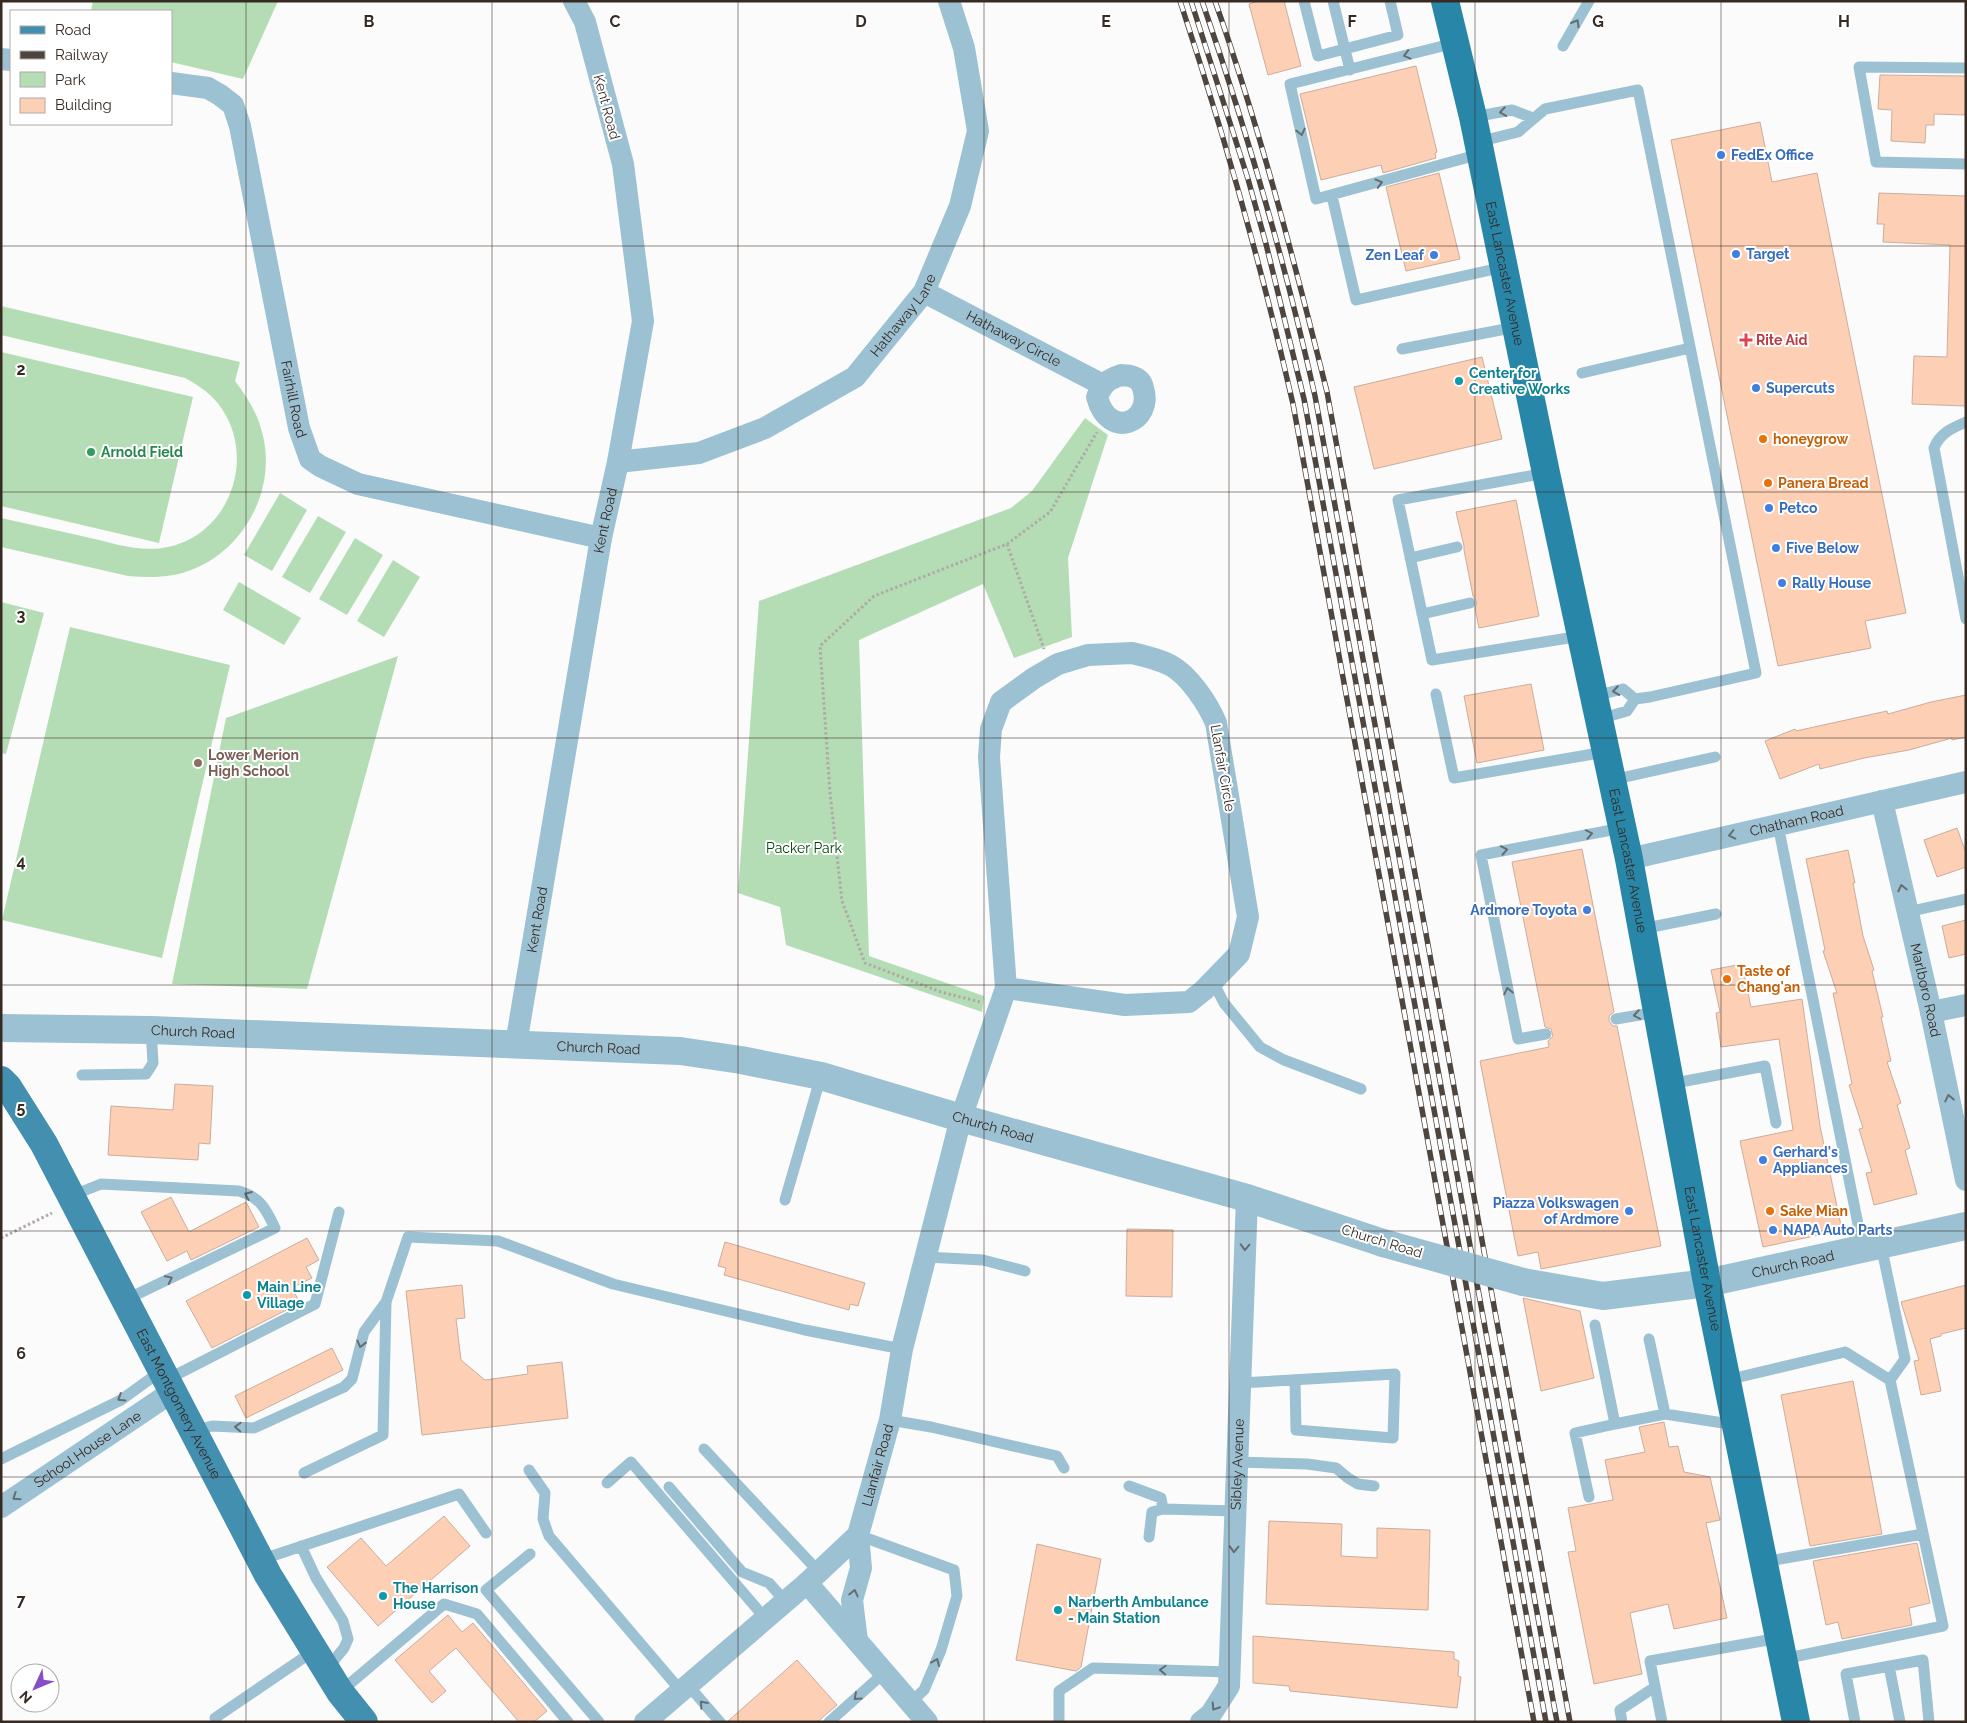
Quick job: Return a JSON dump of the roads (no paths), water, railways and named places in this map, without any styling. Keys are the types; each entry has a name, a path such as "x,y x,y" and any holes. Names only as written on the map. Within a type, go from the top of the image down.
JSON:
{"highway":[{"name":"East Lancaster Avenue","path":"1444,1 1477,138 1580,636 1629,859 1707,1283 1796,1722"}],"main road":[{"name":"East Montgomery Avenue","path":"1,1080 8,1087 44,1144 61,1204 125,1300 260,1560 327,1670 364,1722"}],"street":[{"name":"Kent Road","path":"516,1044 601,538 618,462 643,321 623,164 585,22 574,1"},
{"name":"Hathaway Lane","path":"618,462 699,453 765,428 855,377 924,292 960,206 978,131 964,48 949,1"},
{"name":"Fairhill Road","path":"172,83 208,88 233,105 240,126 299,428 310,459 327,470 358,484 601,538"},
{"name":"Hathaway Circle","path":"924,292 1102,385"},
{"path":"1121,375 1134,377 1142,382 1146,398 1145,406 1138,416 1129,421 1112,422 1103,414 1097,397 1102,385 1112,378 1121,375"},
{"name":"Llanfair Circle","path":"961,1118 1003,998 989,757 991,730 1001,702 1050,668 1088,655 1132,653 1172,666 1186,678 1209,706 1216,723 1248,917 1239,954 1213,982 1188,1002 1125,1006 1003,998"},
{"name":"Chatham Road","path":"1629,859 1966,782"},
{"name":"Marlboro Road","path":"1882,801 1931,1012 1960,1120 1966,1180"},
{"path":"1931,1012 1966,1005"},
{"name":"Church Road","path":"1,1028 151,1030 680,1051 741,1060 821,1076 961,1118 1247,1198 1383,1243 1522,1282 1603,1296 1707,1283 1966,1226"},
{"name":"Llanfair Road","path":"858,1535 890,1420 902,1349 961,1118"},
{"name":"Sibley Avenue","path":"1201,1722 1211,1714 1229,1686 1247,1198"},
{"name":"School House Lane","path":"1,1507 166,1381"},
{"path":"646,1722 813,1577 858,1535"},
{"path":"857,1641 852,1600 861,1568 858,1535"},
{"path":"813,1577 857,1641 928,1722"}],"lane":[{"path":"1304,1 1318,56 1398,35 1390,1"},
{"path":"1333,1 1350,70"},
{"path":"1563,46 1589,1"},
{"path":"1454,43 1290,84 1316,199 1332,196 1477,138 1518,132 1545,109 1638,90 1756,673 1635,699 1627,711 1596,708"},
{"path":"1966,68 1859,67 1876,162 1966,164"},
{"path":"1477,138 1512,110 1533,118"},
{"path":"1332,196 1356,300 1504,267"},
{"path":"1402,349 1516,327"},
{"path":"1582,373 1690,348"},
{"path":"1966,422 1946,431 1938,439 1934,448 1966,619"},
{"path":"1546,473 1398,500 1410,558 1432,660 1580,636"},
{"path":"1410,558 1457,547"},
{"path":"1422,614 1470,603"},
{"path":"1596,708 1623,689 1635,699"},
{"path":"1436,694 1454,778 1606,752"},
{"path":"1612,780 1715,757"},
{"path":"1778,825 1872,1247 1905,1359 1890,1380"},
{"path":"1546,1034 1518,1038 1480,855 1622,828"},
{"path":"1907,912 1966,899"},
{"path":"1642,929 1716,914"},
{"path":"1213,982 1224,1003 1260,1047 1284,1060 1361,1089"},
{"path":"1616,1019 1657,1012"},
{"path":"82,1075 146,1074 153,1063 151,1030"},
{"path":"1670,1084 1765,1066 1776,1123"},
{"path":"785,1200 821,1076"},
{"path":"61,1204 101,1184 239,1191 253,1196 268,1212 275,1228 125,1300"},
{"path":"1,1459 121,1400 166,1381 315,1304 339,1212"},
{"path":"304,1473 383,1435 386,1302 408,1237 498,1241 613,1284 805,1330 902,1349"},
{"path":"926,1257 983,1260 1025,1271"},
{"path":"194,1432 212,1426 254,1428 344,1387 352,1379 364,1332 386,1302"},
{"path":"1596,1325 1615,1424"},
{"path":"1649,1339 1665,1414"},
{"path":"1662,1722 1650,1661 1781,1648 1943,1626 1890,1380 1844,1352 1727,1380"},
{"path":"1240,1383 1395,1374 1393,1438 1296,1430 1295,1380"},
{"path":"1589,1497 1574,1433 1665,1414 1736,1424"},
{"path":"890,1420 930,1427 1057,1456 1064,1468"},
{"path":"704,1449 813,1577"},
{"path":"607,1483 631,1462 765,1618"},
{"path":"1237,1462 1307,1464 1336,1468 1358,1484 1374,1486"},
{"path":"529,1470 544,1492 544,1519 550,1536 684,1688 720,1722"},
{"path":"1129,1486 1161,1498 1163,1509"},
{"path":"669,1487 742,1572 769,1583 785,1601"},
{"path":"260,1560 459,1494 486,1533"},
{"path":"1149,1537 1152,1512 1163,1509 1236,1511"},
{"path":"1763,1562 1923,1534"},
{"path":"858,1535 954,1570 957,1596 941,1650 924,1690 911,1702"},
{"path":"301,1546 316,1578 344,1621 348,1639 344,1648 327,1670"},
{"path":"530,1554 486,1590 599,1722"},
{"path":"215,1718 327,1670 444,1604 477,1614 568,1722"},
{"path":"1855,1722 1846,1674 1923,1660 1929,1722"},
{"path":"1889,1666 1900,1722"},
{"path":"1059,1722 1059,1691 1093,1668 1230,1672"},
{"path":"829,1722 885,1672"},
{"path":"1622,1722 1620,1710 1655,1687"}],"railway":[{"path":"1180,1 1241,201 1293,404 1534,1722"},
{"path":"1191,1 1248,179 1304,399 1546,1722"},
{"path":"1202,1 1264,197 1291,296 1315,396 1557,1722"},
{"path":"1215,1 1262,146 1327,392 1570,1722"}],"place":[{"name":"FedEx Office","path":"1721,155"},
{"name":"Target","path":"1736,254"},
{"name":"Zen Leaf","path":"1434,255"},
{"name":"Rite Aid","path":"1746,340"},
{"name":"Center for Creative Works","path":"1459,381"},
{"name":"Supercuts","path":"1756,388"},
{"name":"honeygrow","path":"1763,439"},
{"name":"Arnold Field","path":"91,452"},
{"name":"Panera Bread","path":"1768,483"},
{"name":"Petco","path":"1769,508"},
{"name":"Five Below","path":"1776,548"},
{"name":"Rally House","path":"1782,583"},
{"name":"Lower Merion High School","path":"198,763"},
{"name":"Ardmore Toyota","path":"1587,910"},
{"name":"Taste of Chang'an","path":"1727,979"},
{"name":"Gerhard's Appliances","path":"1763,1160"},
{"name":"Piazza Volkswagen of Ardmore","path":"1629,1211"},
{"name":"Sake Mian","path":"1770,1211"},
{"name":"NAPA Auto Parts","path":"1773,1230"},
{"name":"Main Line Village","path":"247,1295"},
{"name":"The Harrison House","path":"383,1596"},
{"name":"Narberth Ambulance - Main Station","path":"1058,1610"}],"park label":[{"name":"Packer Park","path":"804,848"}]}
